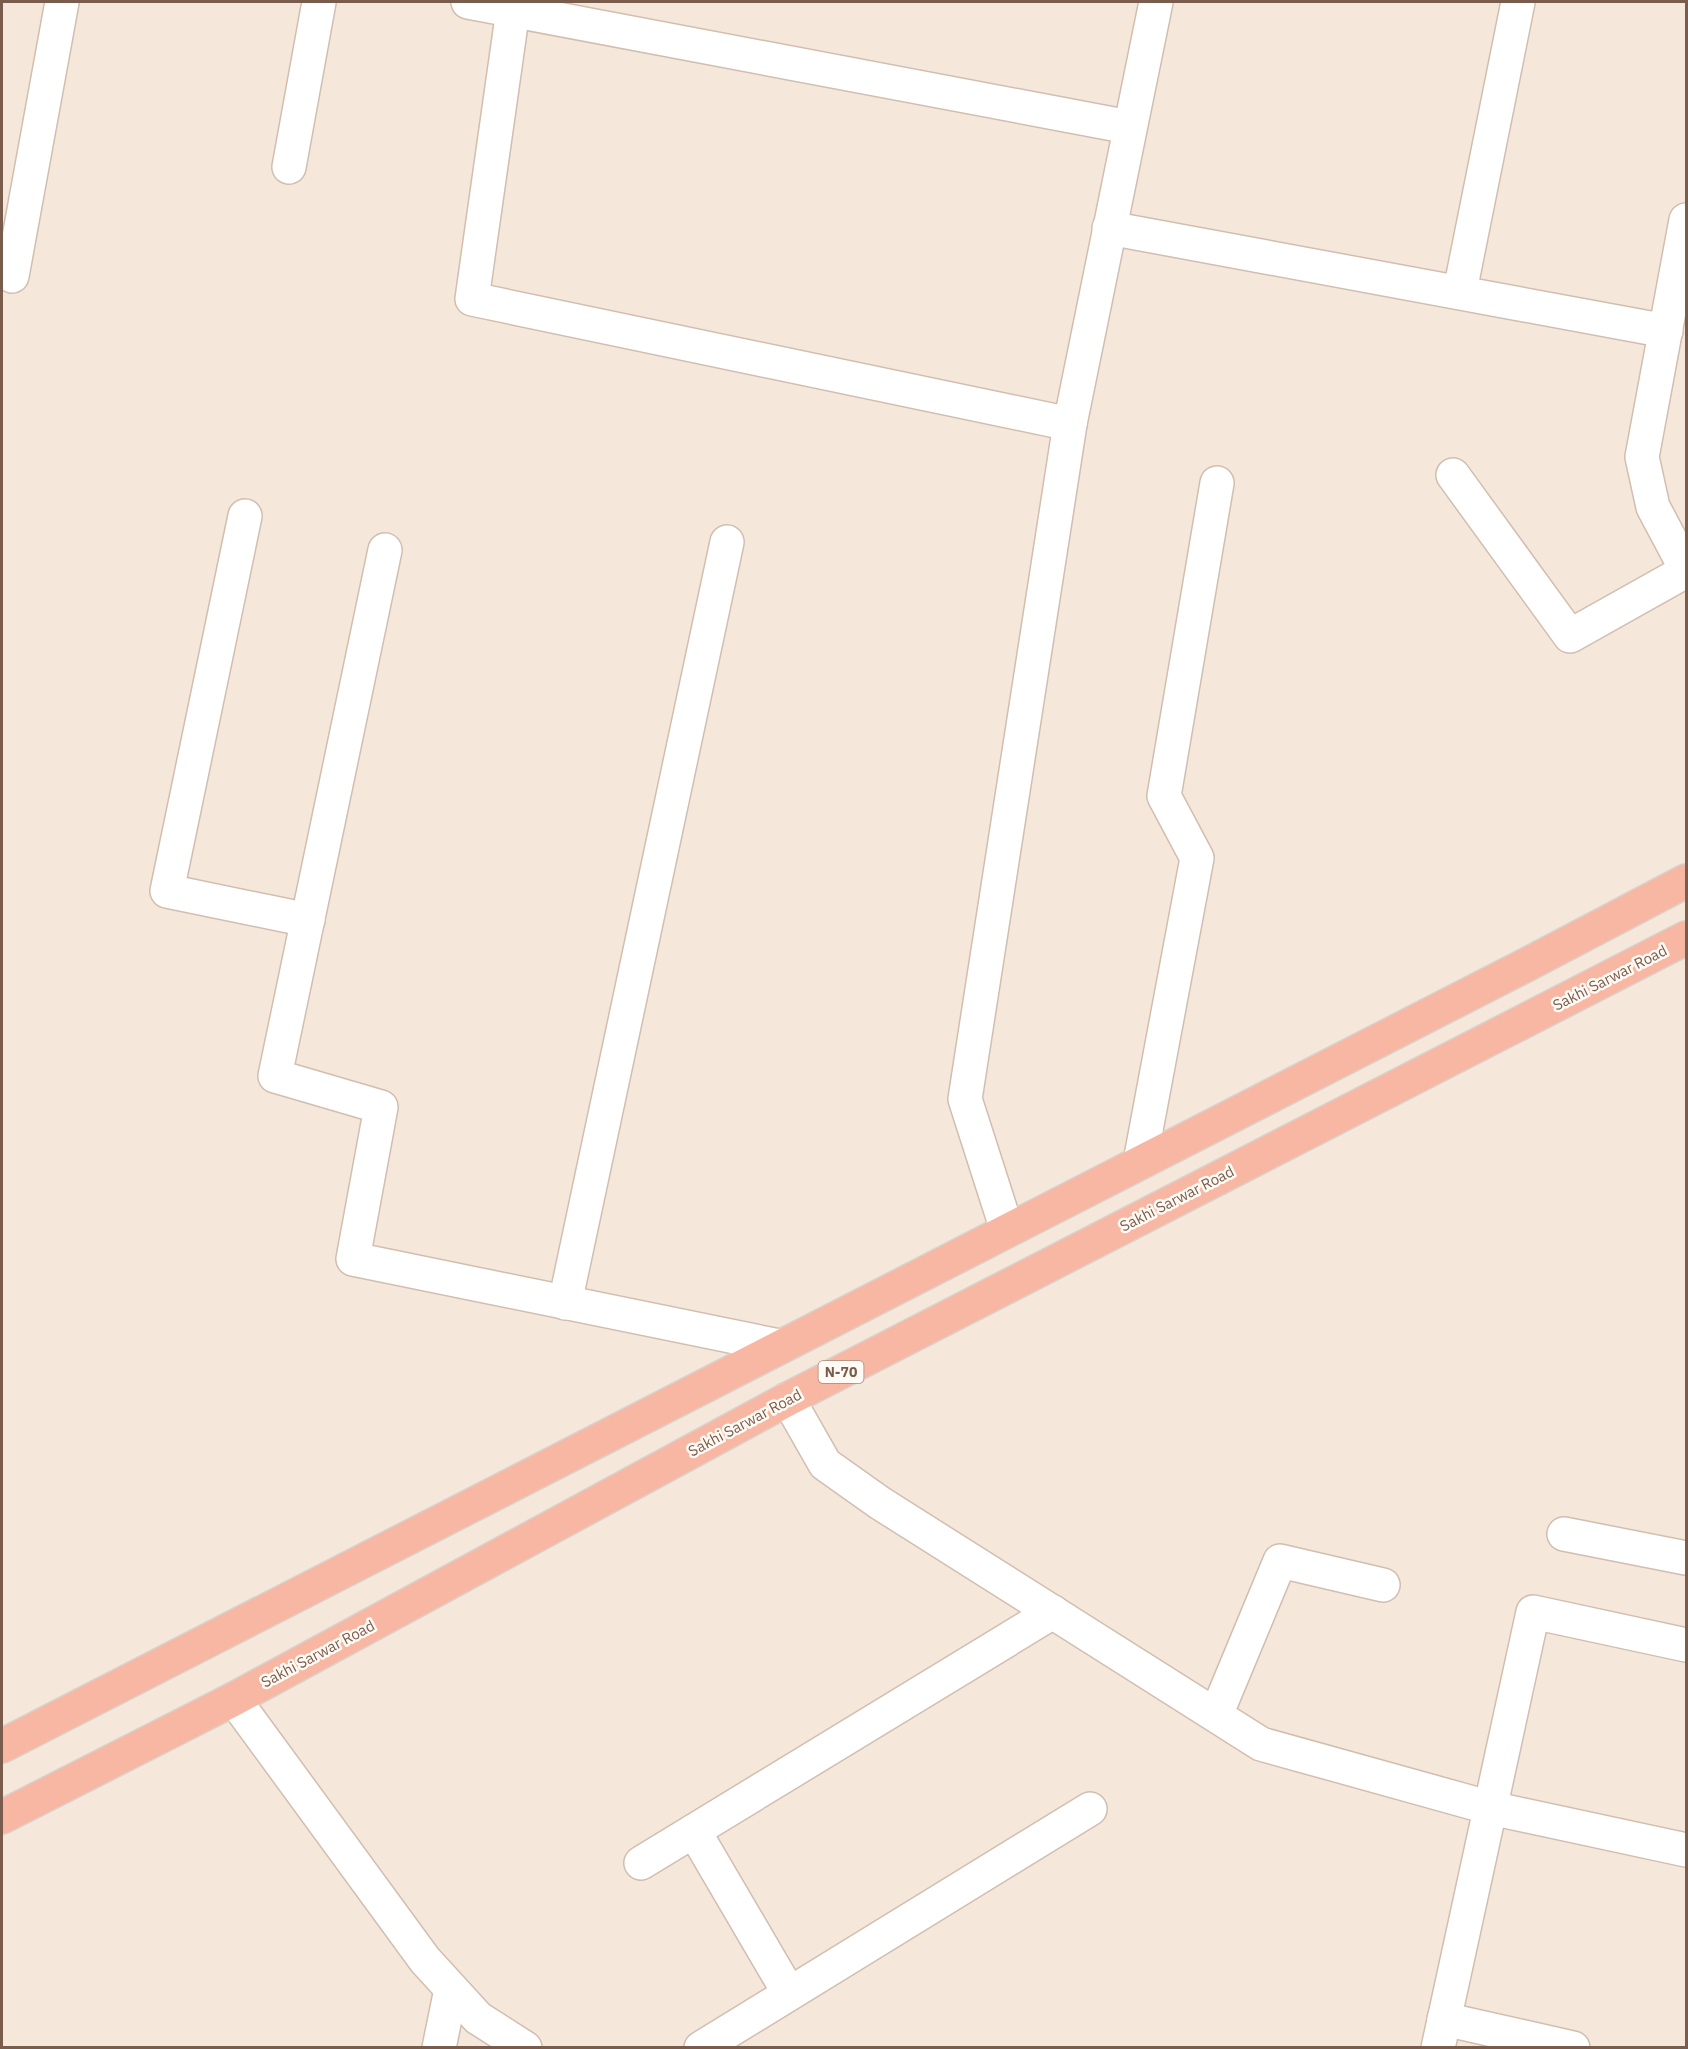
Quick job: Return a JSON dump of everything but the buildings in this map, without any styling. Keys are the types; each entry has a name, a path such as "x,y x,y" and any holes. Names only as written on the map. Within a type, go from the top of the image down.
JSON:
{"highway":[{"path":"2,1746 1686,881"},
{"name":"Sakhi Sarwar Road","path":"2,1818 234,1699 788,1399 1686,938"}],"street":[{"path":"12,276 14,198 62,2"},
{"path":"289,168 319,2"},
{"path":"468,2 1129,128"},
{"path":"1007,1230 965,1099 1070,424 1156,2"},
{"path":"1460,291 1518,2"},
{"path":"513,10 472,299 1070,424"},
{"path":"1453,475 1570,636 1686,570 1653,507 1642,457 1686,220"},
{"path":"1109,228 1460,291 1666,331"},
{"path":"1140,1162 1197,858 1164,796 1217,483"},
{"path":"245,516 167,891 308,920"},
{"path":"565,1303 727,542"},
{"path":"385,550 275,1076 381,1107 353,1260 779,1346"},
{"path":"788,1399 825,1464 880,1503 1261,1744 1491,1809 1686,1850"},
{"path":"1564,1534 1686,1557"},
{"path":"1216,1715 1280,1562 1383,1585"},
{"path":"640,1863 1053,1612"},
{"path":"1573,2048 1441,2033 1533,1612 1686,1645"},
{"path":"234,1699 425,1960 478,2018 525,2048"},
{"path":"701,2048 1090,1809"},
{"path":"694,1831 789,1993"},
{"path":"439,2048 451,1989"}],"shaded area":[{"path":"2,2 1686,2 1686,2047 2,2047"}]}
